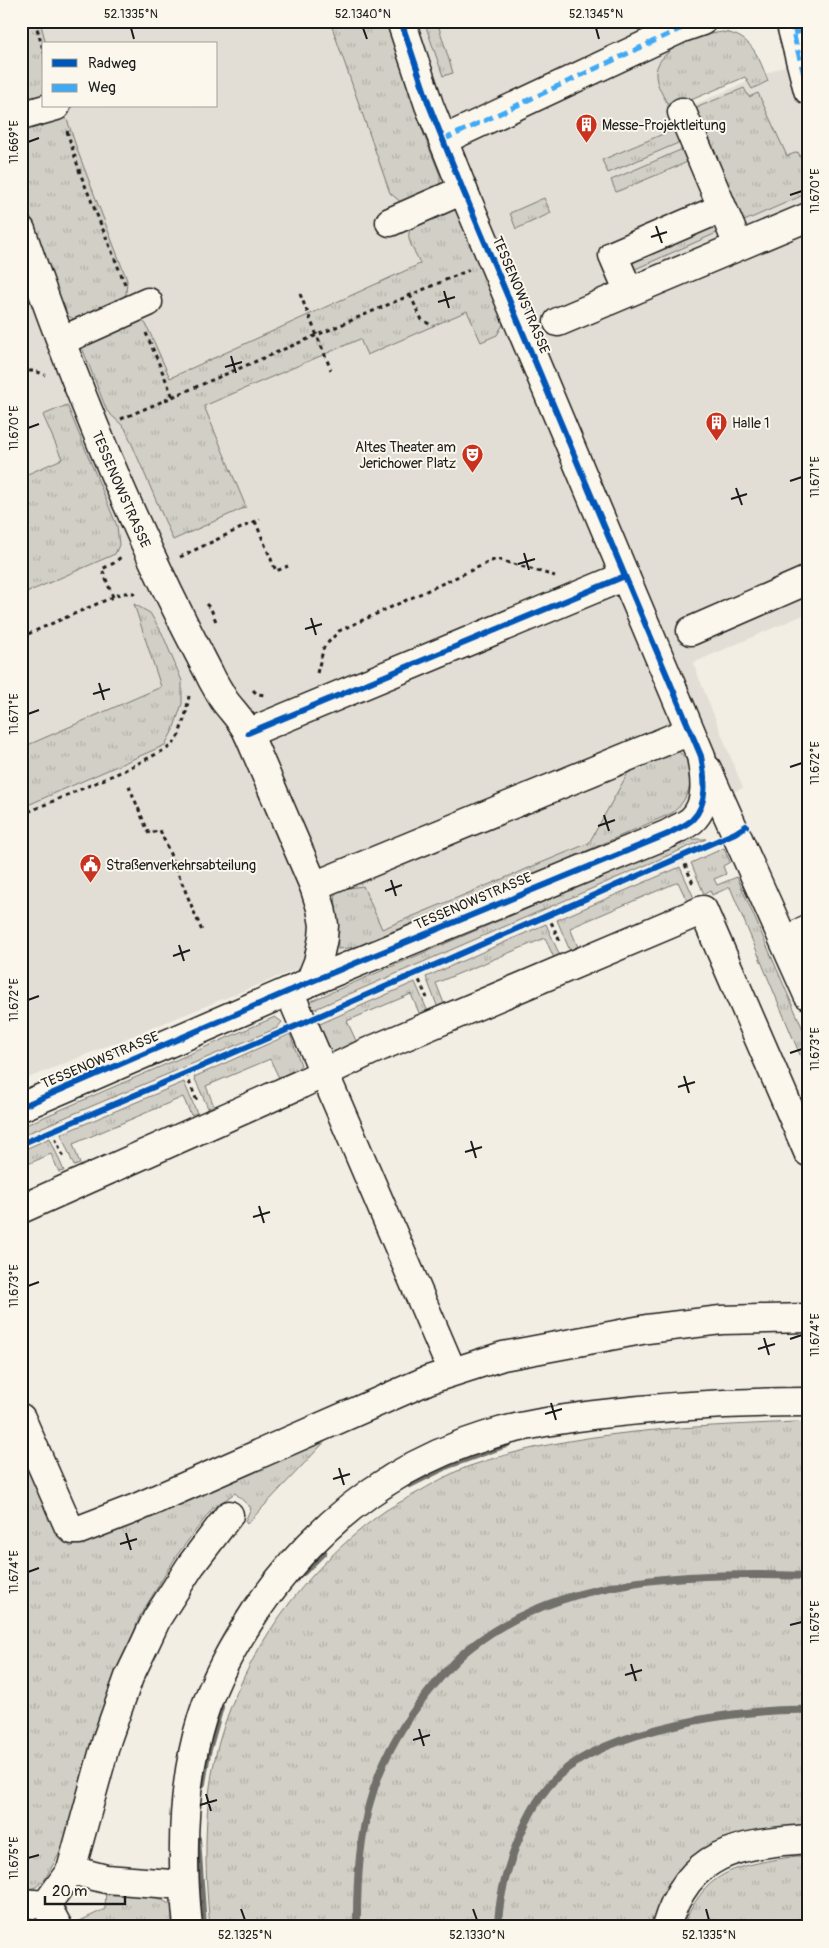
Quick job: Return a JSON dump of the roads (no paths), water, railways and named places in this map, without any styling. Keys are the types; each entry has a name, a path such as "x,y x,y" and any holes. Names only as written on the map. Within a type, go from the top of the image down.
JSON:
{"street":[{"name":"TESSENOWSTRASSE","path":"21,1107 300,987 668,834 684,825 697,814 703,801 704,780 701,756 463,190 419,78 401,21"},
{"path":"443,140 682,28 702,21"},
{"path":"797,28 808,90"},
{"path":"682,112 738,245"},
{"path":"21,116 60,115"},
{"path":"390,222 463,190"},
{"path":"628,292 612,255 722,208"},
{"path":"558,322 808,217"},
{"name":"TESSENOWSTRASSE","path":"21,230 61,341 96,430 156,568 209,674 224,700 240,719 248,733 314,886 321,908 324,931 319,956 300,987"},
{"path":"61,341 141,305"},
{"path":"248,733 625,576"},
{"path":"692,631 808,580"},
{"path":"314,886 690,731"},
{"path":"701,756 796,935 808,995"},
{"path":"21,1209 428,1026 613,950 703,910 808,1152"},
{"path":"300,987 325,1073 452,1371"},
{"path":"21,1418 68,1525 73,1530 79,1530 136,1508 428,1380 503,1356 647,1329 721,1320 808,1318"},
{"path":"188,1927 184,1885 184,1842 194,1747 202,1719 223,1664 236,1640 268,1594 302,1552 346,1511 378,1487 425,1461 461,1444 512,1428 654,1408 742,1402 808,1402"},
{"path":"42,1911 71,1870 107,1739 129,1677 157,1618 191,1565 229,1516"},
{"path":"666,1927 682,1889 700,1867 718,1856 738,1849 779,1841 808,1839"},
{"path":"71,1870 106,1879 184,1885"}],"waterway":[{"path":"410,1484 448,1465 506,1444"},
{"path":"303,1572 323,1552"},
{"path":"357,1927 357,1894 363,1832 369,1803 379,1775 391,1748 407,1721 442,1676 471,1647 507,1623 546,1605 588,1592 632,1583 677,1578 721,1575 808,1576"},
{"path":"202,1783 207,1753 220,1707"},
{"path":"498,1927 503,1888 516,1845 525,1825 535,1805 547,1789 559,1775 581,1759 610,1745 677,1725 748,1713 808,1710"},
{"path":"197,1839 203,1927"}],"place":[{"name":"Messe-Projektleitung","path":"586,144"},
{"name":"Halle 1","path":"716,442"},
{"name":"Altes Theater am Jerichower Platz","path":"472,474"},
{"name":"Straßenverkehrsabteilung","path":"90,884"}]}
